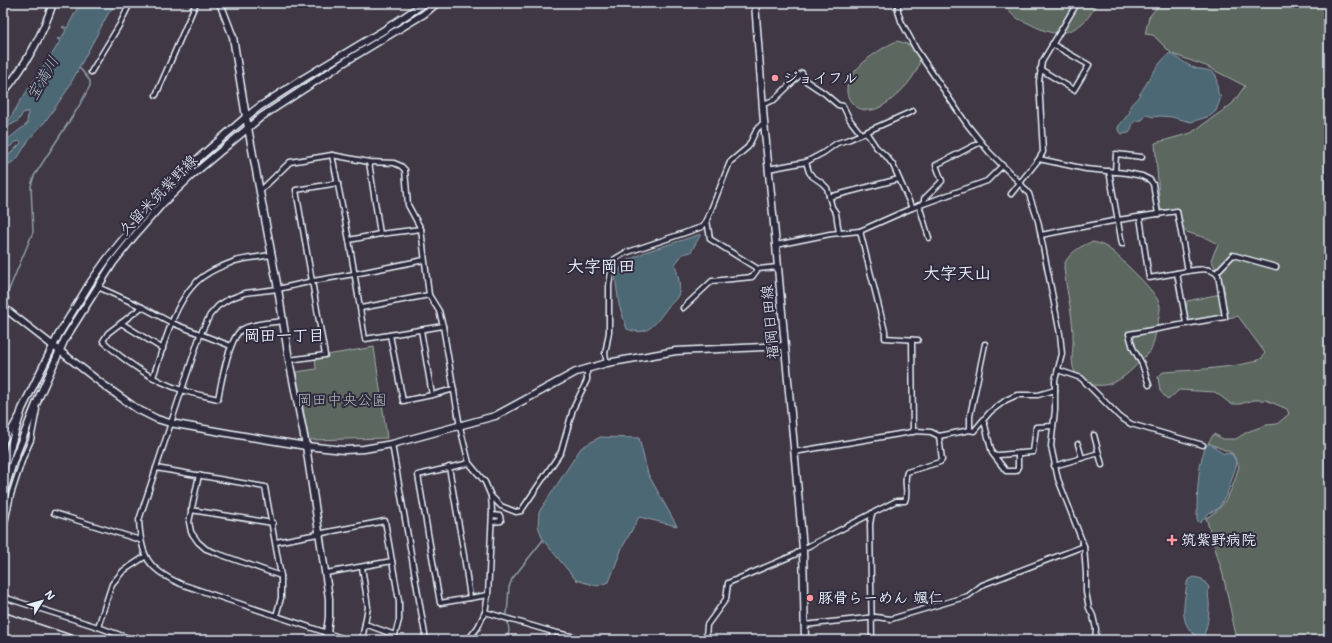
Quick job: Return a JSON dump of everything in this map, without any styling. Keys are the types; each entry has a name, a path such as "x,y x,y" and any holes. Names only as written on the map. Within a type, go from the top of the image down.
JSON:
{"main road":[{"path":"3,93 22,69 46,24 53,3"},
{"path":"220,3 233,38 246,117 278,288 289,360 306,446 329,598 329,617 326,640"},
{"name":"久留米筑紫野線","path":"3,471 22,409 52,346 90,283 132,228 185,170 246,117 304,78 384,30 425,3"},
{"name":"久留米筑紫野線","path":"3,495 13,462 65,338 113,263 163,203 197,171 261,117 341,64 424,14 437,3"},
{"name":"福岡日田線","path":"755,3 768,169 803,549 805,640"},
{"path":"3,307 52,346 137,409 170,423 306,446 344,450 364,449 392,444 460,427 496,416 510,410 562,378 587,368 607,363 676,351 784,346"}],"street":[{"path":"92,72 130,3"},
{"path":"156,95 196,3"},
{"path":"898,3 898,11 901,20 916,49 980,142 1029,194 1038,221 1060,334 1062,354 1054,380 1055,410 1051,446 1054,466 1058,479 1084,546 1086,592 1089,608 1093,616 1096,629 1095,640"},
{"path":"1011,194 1043,152 1039,81 1040,69 1042,62 1052,44 1078,3"},
{"path":"1040,69 1074,90 1089,66 1052,44"},
{"path":"763,104 774,100 802,73 806,81 843,106 850,120 861,134"},
{"path":"768,169 806,162 823,153 837,143 913,111"},
{"path":"607,363 605,354 610,332 609,286 612,264 615,259 625,253 702,226 707,220 730,162 748,147 757,130 764,122"},
{"path":"866,132 876,147 893,165 912,208"},
{"path":"924,204 924,199 942,181 936,165 980,142"},
{"path":"1115,172 1116,154 1142,157"},
{"path":"260,191 290,162 332,155 369,162 394,163 402,166 405,170 408,205 421,229 429,295 439,311 443,326 460,427 469,463 485,482 491,496 500,506 516,512 521,511 561,452 573,409 587,380 587,368"},
{"path":"332,155 349,240 365,339 443,326"},
{"path":"1039,159 1086,168 1142,176 1150,180 1153,184 1158,214"},
{"path":"369,162 380,234"},
{"path":"806,162 812,176 827,188 832,207 836,213 839,233"},
{"path":"776,245 839,233 860,231 919,205 987,181 1002,166"},
{"path":"1109,171 1122,244"},
{"path":"829,197 898,179"},
{"path":"289,360 325,355 296,190 338,183"},
{"path":"919,205 929,238"},
{"path":"1041,235 1118,220 1140,218 1177,211 1188,271"},
{"path":"1140,218 1149,278 1204,269 1216,273 1218,276 1225,317 1130,334 1133,348 1142,364 1149,385"},
{"path":"707,220 710,239 758,269 778,267"},
{"path":"349,240 380,234 421,229"},
{"path":"860,231 883,324 884,338 918,340"},
{"path":"153,377 178,307 194,284 206,274 237,261 271,255"},
{"path":"1216,273 1233,255 1276,267"},
{"path":"348,640 164,577 154,568 146,556 140,540 139,520 200,335 210,315 229,299 244,292 278,288 424,260"},
{"path":"683,308 712,281 752,277 758,269"},
{"path":"1177,273 1186,323"},
{"path":"98,287 142,307 172,323 231,346"},
{"path":"361,308 429,295"},
{"path":"142,307 108,333 103,340 124,358 153,377 181,390 218,399 231,346 236,335 242,329 283,321"},
{"path":"121,323 163,349"},
{"path":"421,330 432,395"},
{"path":"390,335 403,400 432,395 454,389"},
{"path":"912,340 913,432"},
{"path":"970,430 970,416 985,344"},
{"path":"1058,370 1081,378 1120,417 1131,424 1203,445"},
{"path":"794,452 913,432 931,432 939,436 970,430 974,432 990,412 1006,400 1017,395 1038,395 1055,390"},
{"path":"3,532 11,495 23,458 31,440 39,397"},
{"path":"3,443 22,409"},
{"path":"983,421 992,453 1006,471 1016,471 1018,469 1018,453"},
{"path":"995,456 1033,452 1036,427 1053,426"},
{"path":"1094,435 1102,465"},
{"path":"702,640 706,636 707,625 726,599 728,583 794,555 896,501 904,501 906,498 905,477 907,472 940,462 942,460 939,436"},
{"path":"392,444 426,640"},
{"path":"1078,444 1082,458"},
{"path":"1054,466 1099,453"},
{"path":"469,463 418,475 440,603 488,595"},
{"path":"449,467 466,563 470,598"},
{"path":"156,468 265,487 281,576 281,598 276,616"},
{"path":"199,475 189,522 191,532 198,542 206,549 281,576"},
{"path":"468,640 478,627 485,612 488,595 492,522 491,496"},
{"path":"191,510 272,523"},
{"path":"54,513 140,540"},
{"path":"872,513 870,524 872,640"},
{"path":"492,515 500,516 501,521 492,522"},
{"path":"276,542 384,521 399,601 399,620 395,635 365,624"},
{"path":"804,625 872,618 892,619 968,596 982,585 1084,546"},
{"path":"98,627 112,584 123,571 146,556"},
{"path":"326,573 392,561"},
{"path":"362,567 368,607 362,640"},
{"path":"3,597 134,640"},
{"path":"485,612 553,632 588,640"},
{"path":"551,640 553,632"}],"green space":[{"path":"1005,3 1096,3 1090,15 1081,24 1069,31 1056,33 1043,30 1018,18 1009,11"},
{"path":"1329,3 1329,640 1237,640 1223,575 1206,518 1219,508 1228,496 1239,466 1232,453 1208,443 1214,434 1223,439 1236,439 1247,432 1266,425 1277,424 1289,414 1287,409 1266,400 1254,400 1240,404 1231,404 1215,392 1179,390 1168,400 1160,391 1158,377 1163,372 1244,364 1262,358 1265,353 1238,316 1191,325 1186,312 1187,301 1225,293 1222,280 1211,260 1218,244 1206,238 1186,232 1182,225 1178,210 1160,210 1155,143 1191,133 1232,104 1245,86 1206,66 1172,54 1153,35 1145,34 1149,17 1159,4"},
{"path":"897,41 910,45 918,52 919,62 911,79 904,88 879,108 864,110 857,107 853,104 848,95 848,85 852,76 859,66 869,58"},
{"path":"1092,242 1103,245 1117,255 1147,286 1156,297 1160,306 1153,345 1149,352 1127,374 1115,382 1101,385 1085,383 1073,369 1073,333 1064,267 1070,255"},
{"name":"岡田中央公園","path":"374,347 387,438 309,440 296,372 316,369 315,357"}],"water":[{"name":"宝満川","path":"80,3 116,3 108,14 66,92 44,123 30,138 17,159 3,168 3,161 21,143 20,141 16,142 3,152 3,143 27,124 28,111 23,113 18,121 7,127 3,125 3,122 7,124 60,41 57,39 61,39 66,30 62,27 67,28"},
{"path":"1170,53 1192,67 1209,71 1216,75 1218,93 1221,97 1216,111 1210,116 1191,122 1172,117 1153,117 1147,115 1142,120 1134,122 1129,133 1122,134 1118,130 1118,127 1130,112 1130,106 1138,97 1156,68"},
{"path":"701,234 691,252 683,254 675,264 680,285 677,298 651,327 641,331 627,329 619,305 615,276 625,262 645,252"},
{"path":"600,437 639,438 648,474 677,526 639,517 622,548 609,582 597,586 576,580 543,540 538,526 539,512 581,448"},
{"path":"1208,444 1211,444 1222,453 1232,454 1237,463 1227,494 1218,509 1209,513 1200,523 1197,520 1198,480 1204,450"},
{"path":"1194,577 1202,579 1209,587 1208,621 1206,630 1201,639 1193,634 1188,628 1184,615 1187,583 1188,580"}],"waterway":[{"path":"9,300 8,292 33,232 31,186 34,176 79,106 90,86 90,81 79,67"},
{"path":"506,640 509,631 507,615 509,587 512,579 543,540"}],"railway":[{"path":"3,612 86,640"}],"place":[{"name":"ジョイフル","path":"775,78"},
{"name":"筑紫野病院","path":"1172,540"},
{"name":"豚骨らーめん 颯仁","path":"810,598"}],"district":[{"name":"大字岡田","path":"601,266"},
{"name":"大字天山","path":"957,273"},
{"name":"岡田一丁目","path":"284,335"}]}
